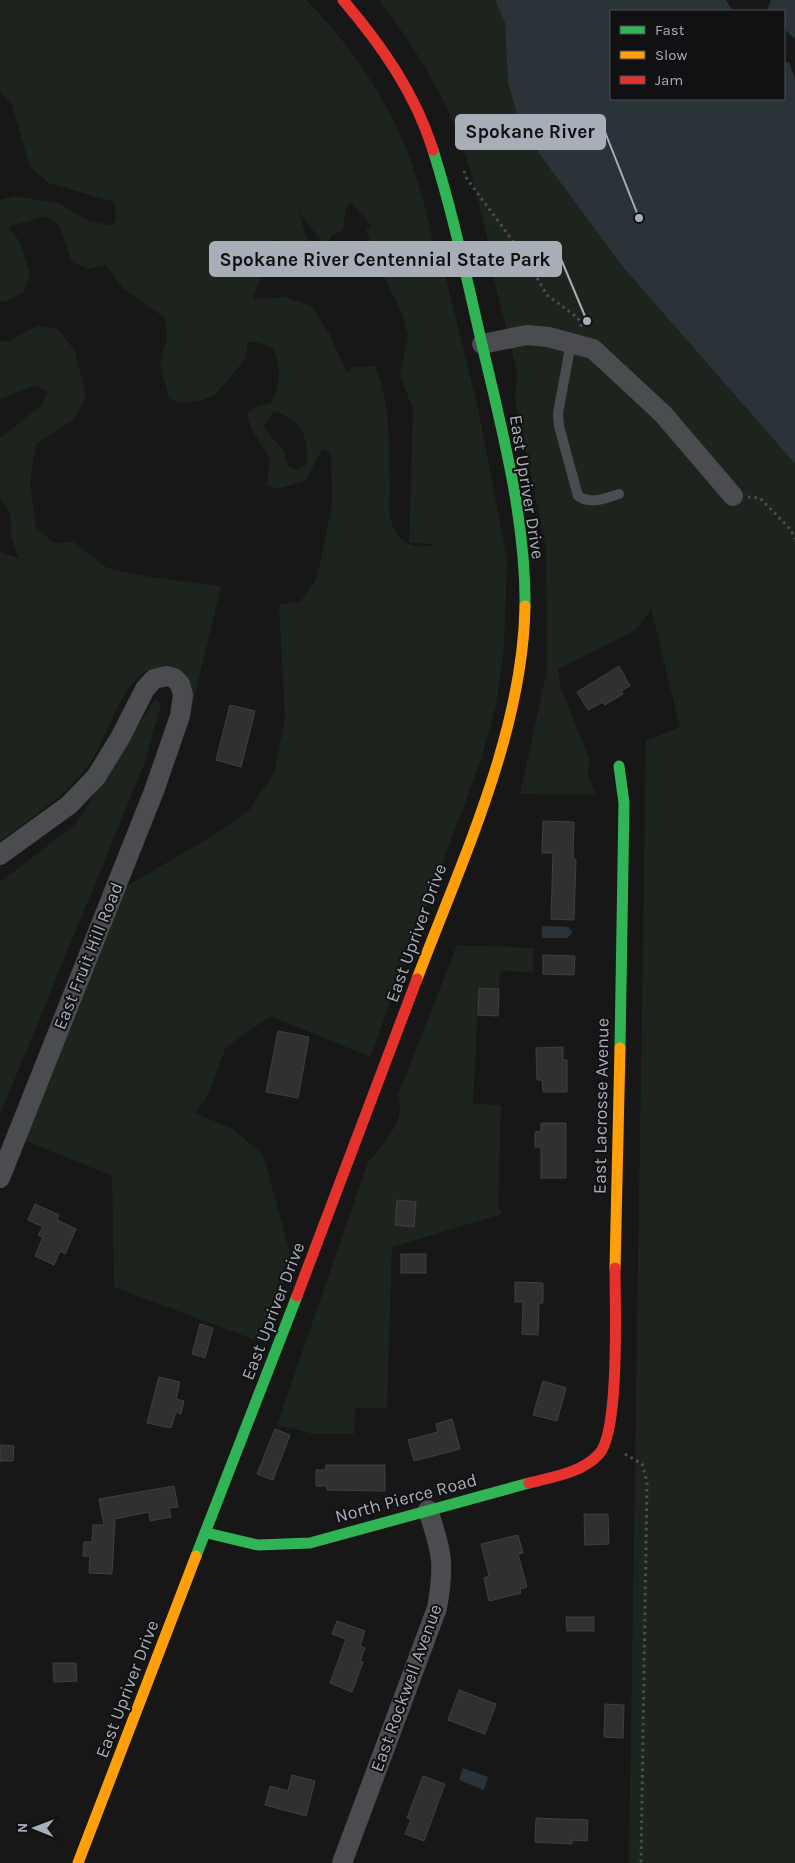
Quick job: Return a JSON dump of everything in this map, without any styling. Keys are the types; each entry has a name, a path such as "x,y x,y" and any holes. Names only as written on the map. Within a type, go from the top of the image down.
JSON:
{"street":[{"name":"East Upriver Drive","path":"78,1863 207,1533 496,769 510,713 522,651 525,598 521,537 500,424 482,344 435,157 419,112 400,74 370,32 343,0"},
{"path":"482,344 527,335 593,349 663,414 733,496"},
{"name":"East Fruit Hill Road","path":"0,855 69,805 96,777 120,738 145,689 154,679 160,676 174,678 180,684 183,695 174,734 154,791 0,1178"},
{"name":"East Lacrosse Avenue","path":"606,1446 612,1428 613,1403 624,802 619,766"},
{"name":"North Pierce Road","path":"207,1533 244,1544 281,1547 310,1543 575,1470 592,1461 606,1446"},
{"name":"East Rockwell Avenue","path":"342,1863 437,1608 442,1578 442,1551 428,1510"}],"lane":[{"path":"571,343 558,413 559,426 578,496 584,500 597,501 619,494"}],"path":[{"path":"462,163 466,179 524,256 547,295 578,318 593,349"},
{"path":"733,496 760,498 791,530 795,539"},
{"path":"606,1446 638,1461 646,1474 640,1863"}],"shaded area":[{"path":"0,0 306,0 338,35 367,74 391,115 401,137 419,185 439,266 443,266 479,413 507,559 504,649 496,705 481,760 370,1057 271,1016 226,1047 206,1099 195,1113 233,1129 263,1155 292,1260 261,1342 114,1287 112,1176 23,1140 120,890 214,835 249,810 274,773 285,719 279,604 300,602 315,581 332,505 331,454 324,449 316,460 306,481 276,489 267,485 270,459 251,428 247,414 259,405 270,404 274,397 278,384 279,370 274,349 259,343 248,342 246,358 216,394 201,401 180,403 169,398 160,364 167,338 165,318 124,289 105,265 88,269 72,262 59,225 46,216 8,227 20,242 30,274 24,292 5,302 0,300 0,200 15,196 60,204 89,221 113,226 116,218 114,202 49,183 30,167 12,104 0,92","holes":["351,203 372,226 366,230 382,272 403,316 408,336 400,376 413,409 409,543 434,544 426,546 413,546 402,540 391,521 389,508 387,410 375,366 355,367 347,373 329,333 311,306 286,297 253,299 266,263 268,244 277,239 294,247 301,254 307,251 308,244 299,212 328,250 331,236 343,230 346,208","274,411 291,420 297,425 304,436 307,463 298,470 288,466 284,452 263,426"]},
{"path":"379,0 495,0 505,23 508,83 521,129 623,267 795,464 795,1863 629,1863 646,741 680,727 651,609 636,630 558,669 561,688 590,760 588,775 596,795 520,794 547,670 546,547 515,398 518,375 488,255 491,254 480,208 457,132 441,96 422,63 402,31"},
{"path":"495,0 726,0 732,10 610,10 610,100 785,100 785,62 789,62 795,79 795,464 623,267 521,129 508,83 505,23"},
{"path":"771,0 795,0 795,39 785,30 785,10 767,10"},
{"path":"37,326 58,329 75,351 86,398 73,420 36,444 30,481 36,527 53,543 73,542 107,568 150,577 221,586 190,716 189,684 175,669 157,668 146,671 126,692 98,750 84,772 50,804 0,841 0,552 19,558 11,536 10,513 0,498 0,438 40,407 48,391 35,386 0,399 0,341 11,340"},
{"path":"155,699 161,704 145,762 0,1115 0,882 75,825"},
{"path":"542,926 569,927 572,930 571,935 568,938 542,938"},
{"path":"457,945 533,948 533,972 500,971 499,988 479,987 473,1104 501,1105 498,1206 502,1214 392,1247 387,1408 355,1408 354,1434 314,1434 277,1425 368,1162 392,1132 396,1123 400,1104 398,1095"},
{"path":"463,1768 488,1777 484,1790 459,1780"}],"building":[{"path":"619,666 630,686 621,691 623,694 605,705 603,702 588,710 577,692"},
{"path":"230,705 255,711 241,767 216,760"},
{"path":"543,821 574,822 573,859 576,859 574,920 551,919 553,853 542,853"},
{"path":"543,955 575,956 574,975 543,974"},
{"path":"479,988 499,989 498,1016 478,1015"},
{"path":"278,1031 309,1037 298,1098 266,1092"},
{"path":"563,1047 563,1060 567,1060 567,1092 543,1092 542,1080 537,1080 536,1048"},
{"path":"541,1123 566,1123 566,1178 541,1178 541,1147 535,1147 535,1132 541,1131"},
{"path":"397,1200 416,1202 414,1227 395,1225"},
{"path":"35,1204 59,1215 57,1220 76,1229 65,1254 60,1251 54,1265 35,1256 43,1237 38,1235 43,1227 28,1220"},
{"path":"401,1254 426,1254 426,1273 401,1273"},
{"path":"515,1282 543,1283 543,1303 539,1303 538,1335 522,1334 523,1302 515,1302"},
{"path":"200,1324 213,1328 205,1358 192,1354"},
{"path":"159,1377 180,1382 176,1399 184,1401 181,1414 176,1412 171,1428 147,1423"},
{"path":"543,1381 566,1388 557,1421 533,1415"},
{"path":"452,1419 460,1449 414,1461 408,1440 438,1432 436,1424"},
{"path":"275,1429 290,1435 273,1480 257,1474"},
{"path":"0,1445 14,1446 13,1461 0,1461"},
{"path":"326,1465 385,1465 385,1491 327,1490 327,1486 316,1486 316,1470 326,1470"},
{"path":"174,1486 178,1507 169,1508 171,1517 150,1521 149,1512 115,1519 112,1574 89,1573 90,1556 83,1556 84,1542 92,1542 93,1525 104,1525 99,1499"},
{"path":"584,1514 608,1514 609,1544 585,1545"},
{"path":"518,1535 523,1553 518,1554 527,1587 520,1589 521,1593 489,1601 484,1578 489,1576 481,1544"},
{"path":"566,1617 594,1617 594,1631 567,1631"},
{"path":"337,1621 365,1631 360,1646 365,1648 360,1661 363,1662 352,1692 330,1683 346,1639 332,1634"},
{"path":"53,1663 76,1663 77,1681 54,1682"},
{"path":"459,1690 496,1704 485,1734 448,1720"},
{"path":"605,1704 624,1705 623,1738 604,1737"},
{"path":"292,1775 315,1781 306,1816 265,1805 270,1786 288,1791"},
{"path":"423,1776 445,1784 424,1841 405,1834 411,1819 407,1818"},
{"path":"536,1818 588,1820 587,1841 572,1840 572,1844 535,1842"}],"traffic: fast":[{"path":"433,150 448,200 506,446 522,543 525,606"},
{"path":"619,766 624,803 620,1048"},
{"path":"196,1556 297,1296"},
{"path":"207,1533 258,1545 310,1543 529,1483"}],"traffic: slow":[{"path":"417,979 470,843 502,749 522,654 525,606"},
{"path":"615,1268 620,1048"},
{"path":"78,1863 196,1556"}],"traffic: jam":[{"path":"343,0 371,35 396,71 417,109 433,150"},
{"path":"297,1296 417,979"},
{"path":"529,1483 584,1466 599,1454 606,1441 610,1421 615,1366 615,1268"}],"place":[{"name":"Spokane River","path":"639,218"},
{"name":"Spokane River Centennial State Park","path":"587,321"}]}
